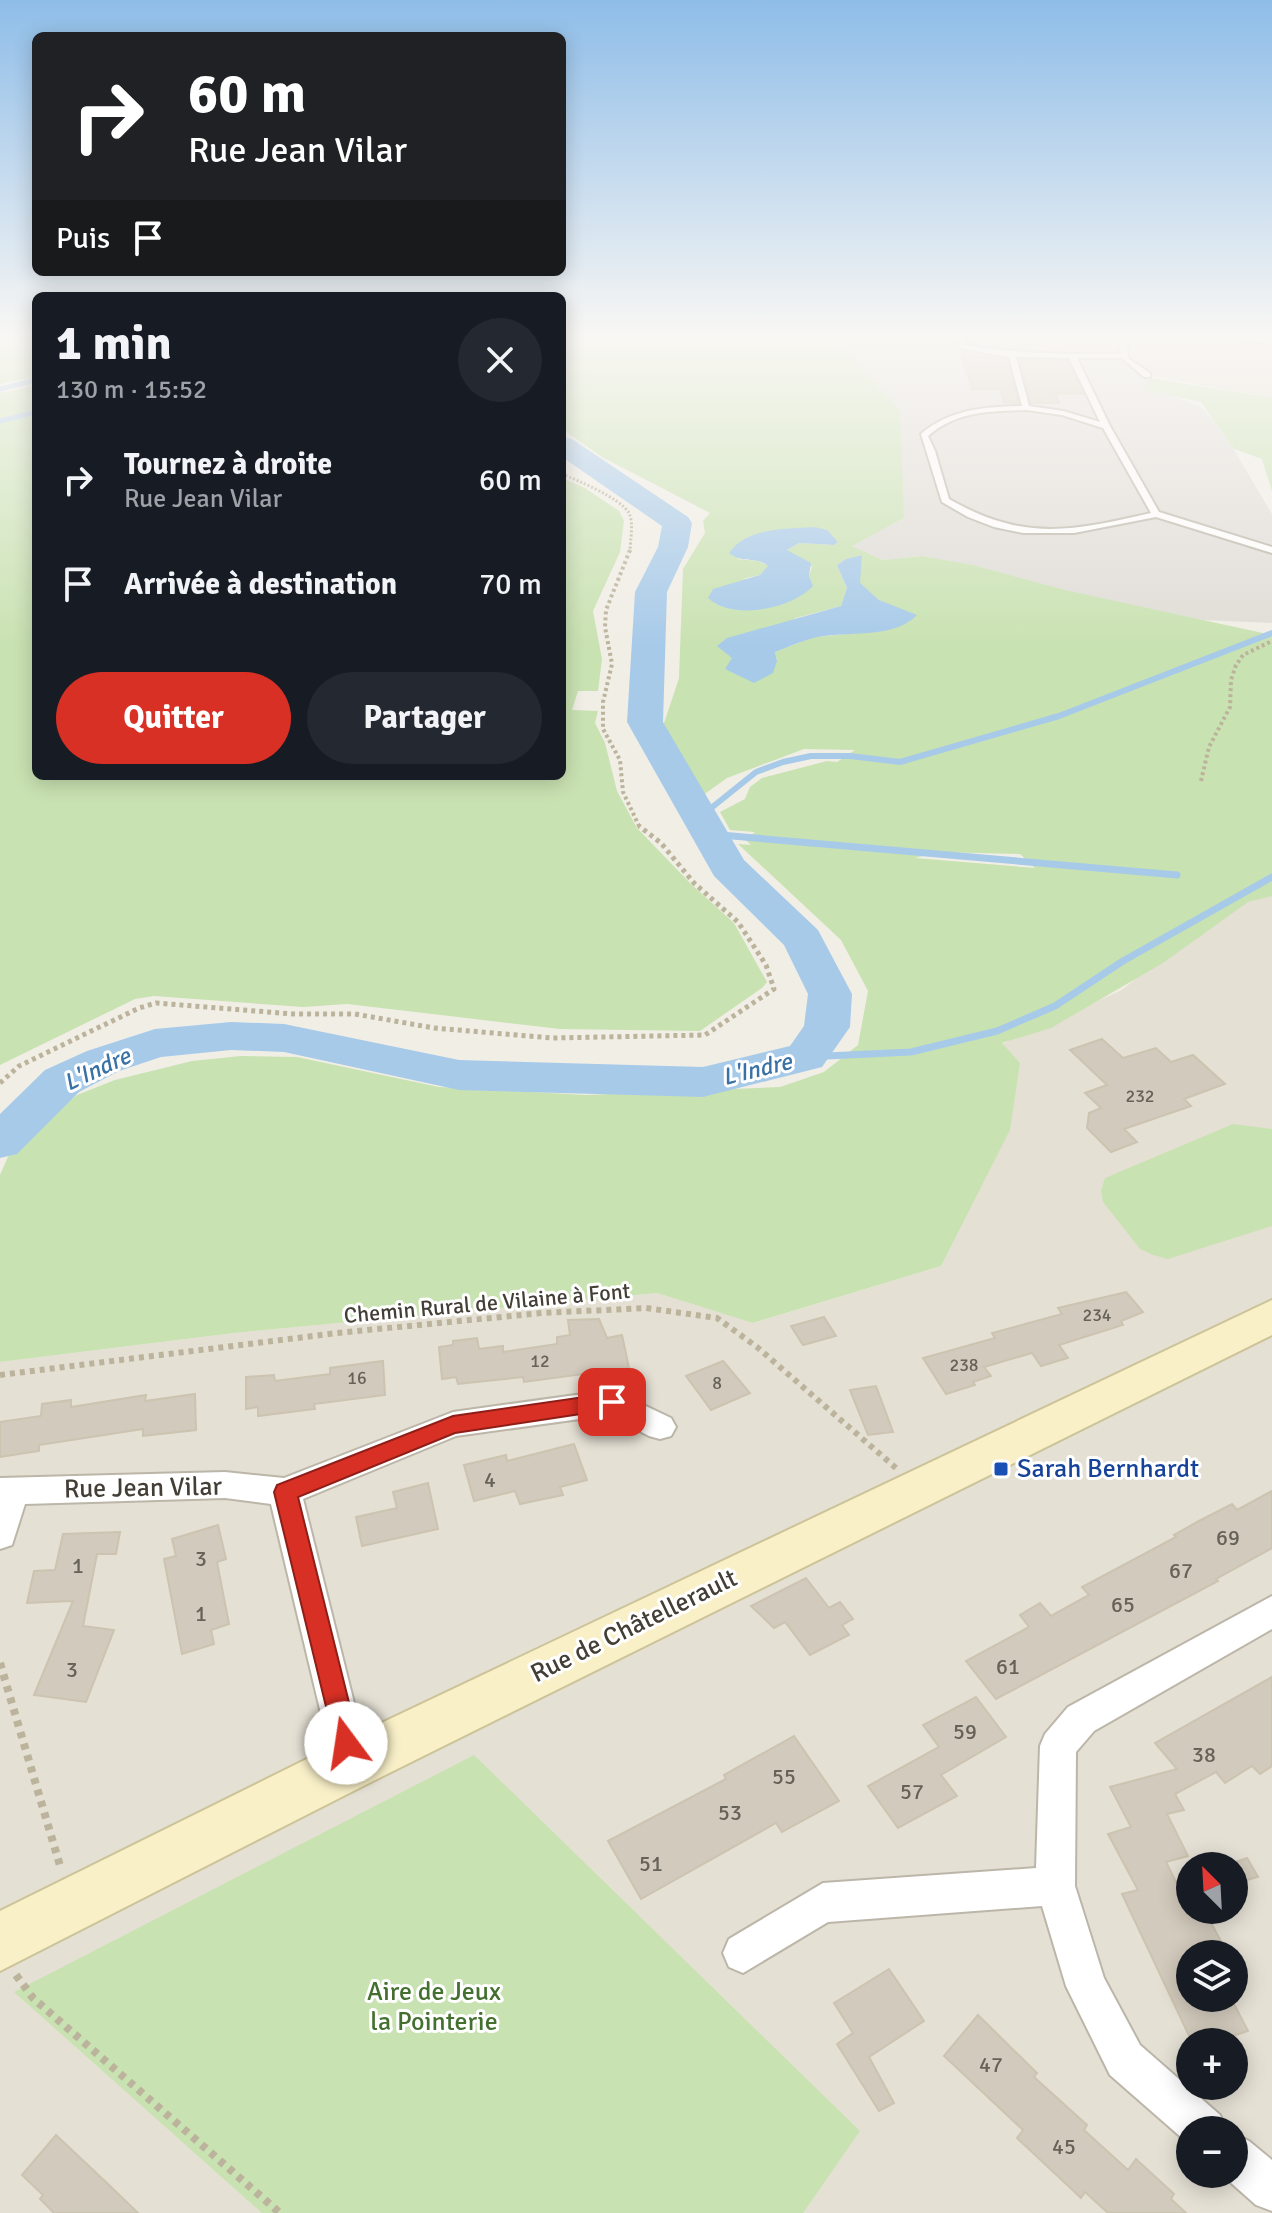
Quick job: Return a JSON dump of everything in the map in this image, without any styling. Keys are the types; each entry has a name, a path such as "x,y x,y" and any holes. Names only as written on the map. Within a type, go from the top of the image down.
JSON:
{"main road":[{"name":"Rue de Châtellerault","path":"5,1955 354,1763 1270,1319"}],"street":[{"name":"Rue Jean Vilar","path":"6,1490 225,1485 285,1492 453,1424 612,1402 660,1427"},
{"path":"0,1535 6,1490"},
{"path":"285,1492 346,1743 354,1763"},
{"path":"1189,2116 1125,2060 1086,1986 1055,1886 1058,1746 1081,1719 1272,1611"},
{"path":"743,1953 823,1903 1055,1886"},
{"path":"1248,2168 1272,2189"}],"lane":[{"path":"926,439 945,500 984,523 1052,533 1092,530 1156,514 1272,550"},
{"path":"1114,439 1156,514"}],"path":[{"path":"0,1083 19,1066 139,1008 156,1003 293,1014 355,1014 434,1028 552,1038 705,1035 774,989 766,965 738,922 694,883 661,843 640,828 623,792 620,760 603,729 603,702 612,664 605,618 630,553 631,519 628,511 590,486 566,476"},
{"path":"1201,781 1209,747 1230,707 1231,680 1236,665 1243,655 1272,641"},
{"name":"Chemin Rural de Vilaine à Font","path":"0,1375 337,1333 542,1313 646,1308 717,1318 757,1347 918,1487"},
{"path":"0,1663 64,1877"},
{"path":"5,1955 33,1998 280,2213"}],"shaded area":[{"path":"876,439 1228,439 1272,514 1272,623 1202,620 1067,591 972,565 919,556 884,560 851,546 904,518"},
{"path":"1272,887 1272,2213 0,2213 0,1362 234,1333 657,1293 754,1323 941,1266 1020,1063 1002,1044 1122,990 1209,918"}],"green space":[{"path":"0,439 32,439 32,780 566,780 566,480 585,488 619,511 624,521 620,552 593,611 602,659 598,691 578,691 572,710 598,711 595,723 605,743 617,791 637,828 734,923 767,982 762,988 700,1031 560,1029 347,1004 303,1007 154,996 135,999 0,1065"},
{"path":"577,439 901,439 904,518 852,546 883,560 921,556 973,565 1065,590 1272,635 1272,896 1248,902 1163,963 1051,1028 1002,1043 1020,1063 1010,1130 941,1266 753,1323 657,1293 234,1333 0,1362 0,1175 14,1143 77,1095 115,1080 192,1061 241,1056 297,1057 439,1087 586,1095 780,1087 824,1072 858,1045 868,991 841,940 738,844 751,845 746,840 755,832 730,830 720,812 745,799 750,787 762,778 827,761 837,762 855,750 804,749 727,778 699,798 662,729 679,678 683,569 705,533 703,521 710,513 602,457","holes":["815,527 838,542 834,545 799,543 787,550 812,567 809,576 742,579 760,575 769,566 758,561 737,559 765,532","862,555 859,583 879,600 881,631 814,637 775,652 777,661 726,670 732,658 796,618 841,606 847,588 837,565","938,852 1020,854 1035,868 915,858"]},
{"path":"1227,439 1272,439 1272,491 1262,459 1234,449"},
{"path":"1233,1124 1272,1129 1272,1226 1168,1259 1140,1249 1103,1202 1101,1190 1105,1178"},
{"name":"Aire de Jeux la Pointerie","path":"474,1755 860,2131 803,2213 262,2213 14,1992"}],"water":[{"path":"815,527 827,530 838,542 834,545 799,543 787,550 811,563 809,576 813,586 803,594 777,606 747,610 719,605 708,598 713,589 760,575 768,566 729,553 736,544 768,531"},
{"path":"862,555 860,583 879,600 917,615 896,628 818,637 775,652 777,661 773,673 754,683 725,669 732,658 717,646 727,638 841,606 847,588 837,565"}],"building":[{"path":"1102,1039 1123,1058 1156,1048 1171,1062 1193,1055 1225,1084 1184,1099 1191,1106 1124,1129 1137,1142 1111,1152 1087,1128 1089,1113 1101,1108 1085,1093 1107,1085 1070,1050"},
{"path":"1126,1292 1143,1312 1121,1321 1123,1325 1059,1345 1068,1358 1041,1366 1032,1353 984,1367 991,1376 973,1382 975,1385 946,1394 923,1358 995,1338 992,1333 1062,1314 1058,1308"},
{"path":"824,1317 836,1336 803,1345 791,1326"},
{"path":"599,1319 607,1338 622,1335 629,1368 524,1382 523,1377 458,1384 456,1377 442,1379 439,1347 453,1345 453,1341 477,1338 479,1349 503,1346 503,1352 557,1344 557,1337 570,1335 568,1320"},
{"path":"383,1361 385,1395 314,1404 315,1409 258,1416 258,1407 246,1409 246,1377 274,1375 275,1381 330,1374 330,1368"},
{"path":"723,1361 750,1393 711,1410 686,1376"},
{"path":"876,1386 893,1432 868,1435 850,1390"},
{"path":"195,1394 196,1430 143,1436 143,1429 39,1445 39,1451 0,1457 0,1422 41,1416 42,1404 71,1400 71,1407 146,1395 145,1401"},
{"path":"574,1444 587,1480 560,1487 563,1495 520,1504 515,1491 474,1501 464,1465 506,1455 507,1461"},
{"path":"428,1483 438,1529 362,1546 356,1517 397,1508 393,1492"},
{"path":"1272,1491 1272,1548 1216,1579 1218,1581 996,1699 966,1661 1029,1627 1020,1615 1040,1603 1051,1616 1089,1595 1082,1587 1232,1504 1237,1510"},
{"path":"218,1525 226,1559 217,1562 229,1624 211,1630 214,1644 182,1654 164,1559 176,1556 172,1539"},
{"path":"120,1532 116,1554 97,1554 83,1626 114,1630 86,1702 34,1695 73,1601 27,1603 34,1571 55,1570 63,1534"},
{"path":"806,1578 829,1608 840,1602 853,1619 842,1625 849,1635 810,1655 785,1622 774,1628 751,1606"},
{"path":"1272,1677 1272,1766 1260,1774 1252,1766 1225,1783 1216,1772 1175,1794 1184,1810 1167,1814 1186,1852 1176,1852 1176,1859 1166,1862 1176,1882 1176,1924 1212,1924 1220,1940 1176,1940 1176,2008 1122,1894 1138,1890 1108,1834 1131,1827 1110,1787 1177,1769 1155,1743"},
{"path":"976,1697 1006,1737 941,1775 957,1796 898,1828 868,1786 939,1747 923,1725"},
{"path":"794,1736 839,1801 782,1832 776,1823 641,1899 608,1841 726,1779 724,1775"},
{"path":"1248,1860 1258,1877 1248,1880"},
{"path":"889,1969 924,2021 869,2057 894,2103 879,2111 837,2044 853,2033 834,2003"},
{"path":"1178,2012 1238,2012 1246,2028 1185,2028"},
{"path":"978,2015 1037,2073 1034,2077 1087,2125 1084,2130 1128,2170 1136,2159 1174,2194 1171,2199 1186,2213 1108,2213 1085,2192 1081,2198 1017,2138 1023,2130 944,2056"},
{"path":"56,2135 138,2213 54,2213 40,2199 43,2195 22,2175"}],"waterway":[{"name":"L'Indre","path":"0,1142 62,1081 103,1061 155,1043 231,1036 284,1038 459,1075 703,1082 806,1057 827,1027 830,994 803,939 728,867 645,722 651,592 673,547 677,523 566,448"},
{"path":"700,817 756,772 783,762 811,756 850,756 900,762 1059,716 1272,633"},
{"path":"709,834 1177,875"},
{"path":"806,1057 911,1052 997,1031 1055,1006 1123,961 1272,877"}],"place":[{"name":"Sarah Bernhardt","path":"1001,1469"}],"route":[{"path":"346,1743 285,1492 453,1424 612,1402"}]}
